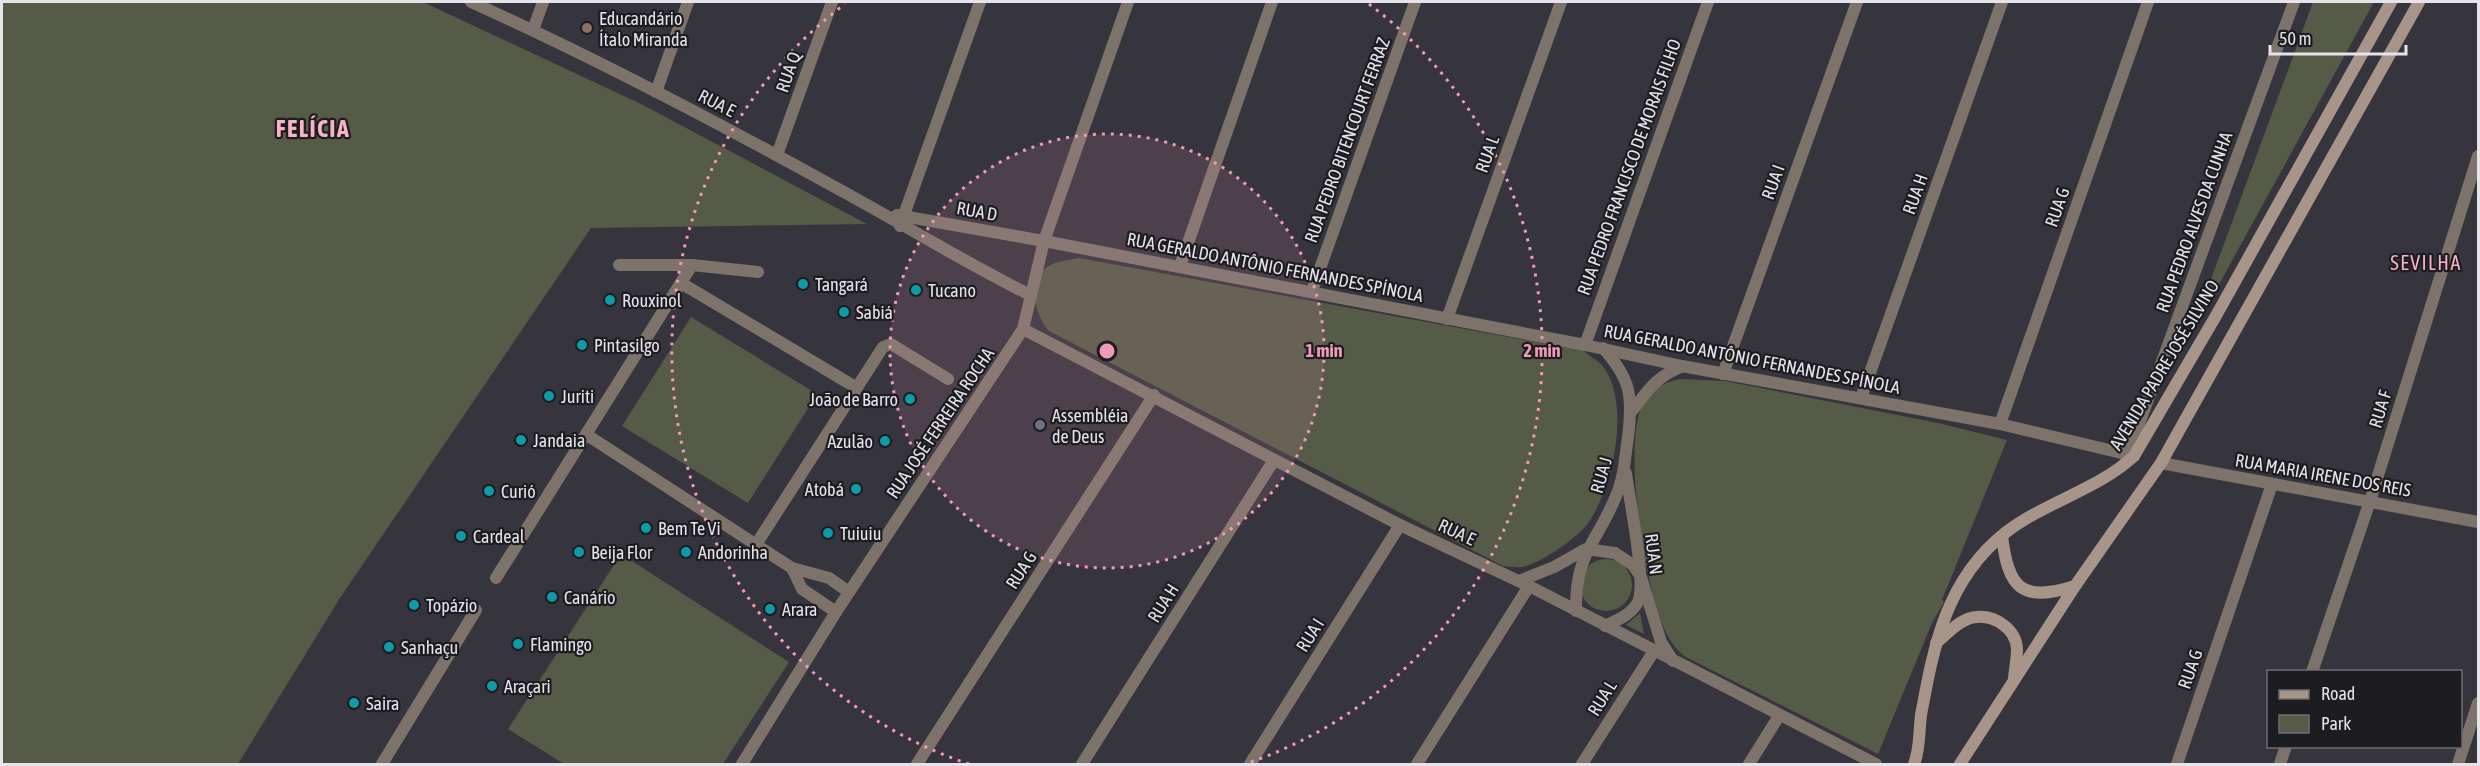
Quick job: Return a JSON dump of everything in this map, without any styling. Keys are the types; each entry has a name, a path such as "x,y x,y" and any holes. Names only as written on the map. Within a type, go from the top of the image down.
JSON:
{"main road":[{"name":"AVENIDA PADRE JOSÉ SILVINO","path":"1914,765 1929,673 1944,614 1969,571 2002,536 2043,507 2122,467 2131,455 2217,314 2391,2"},
{"path":"1960,765 2074,586 2161,463 2419,2"},
{"path":"2002,536 2006,568 2016,584 2030,592 2051,594 2074,586"},
{"path":"1936,643 1959,624 1976,617 1999,621 2011,631 2017,647 2014,682"}],"street":[{"path":"471,2 533,30 543,2"},
{"path":"656,92 688,2"},
{"name":"RUA Q","path":"777,155 832,2"},
{"path":"902,221 980,2"},
{"name":"RUA JOSÉ FERREIRA ROCHA","path":"741,765 836,612 1023,329 1044,241 1128,2"},
{"path":"1180,266 1272,2"},
{"name":"RUA PEDRO BITENCOURT FERRAZ","path":"1312,291 1415,2"},
{"name":"RUA L","path":"1447,319 1561,2"},
{"name":"RUA PEDRO FRANCISCO DE MORAIS FILHO","path":"1585,345 1708,2"},
{"name":"RUA I","path":"1723,374 1857,2"},
{"name":"RUA H","path":"1861,398 2002,2"},
{"name":"RUA G","path":"2000,424 2148,2"},
{"name":"RUA PEDRO ALVES DA CUNHA","path":"2131,455 2294,2"},
{"name":"RUA E","path":"533,30 902,221 1030,295"},
{"name":"RUA F","path":"2313,670 2370,501 2478,156"},
{"name":"RUA D","path":"902,221 1044,241"},
{"name":"RUA GERALDO ANTÔNIO FERNANDES SPÍNOLA","path":"1044,241 1312,291 1723,374 2000,424 2131,455"},
{"path":"619,265 692,265 758,272"},
{"path":"496,578 692,265"},
{"path":"681,283 857,388"},
{"name":"RUA E","path":"1023,329 1154,395 1400,525 1524,584 1876,765"},
{"path":"757,543 886,344 891,344 948,379"},
{"name":"RUA J","path":"1576,611 1578,574 1586,549 1604,520 1625,469 1632,411 1627,381 1618,365 1603,348"},
{"path":"1632,411 1658,378 1682,366"},
{"name":"RUA G","path":"917,765 1154,395"},
{"path":"587,435 757,543 792,568 829,578 849,592"},
{"name":"RUA H","path":"1082,765 1274,460"},
{"name":"RUA MARIA IRENE DOS REIS","path":"2161,463 2478,522"},
{"name":"RUA N","path":"1605,626 1622,618 1637,604 1641,576 1625,469"},
{"name":"RUA G","path":"2177,765 2272,483"},
{"name":"RUA I","path":"1250,765 1400,525"},
{"path":"1417,765 1524,584 1586,549 1615,552 1633,565 1641,576 1661,642 1674,662"},
{"path":"792,568 802,589 836,612"},
{"path":"386,763 476,610"},
{"name":"RUA L","path":"1582,765 1654,651"},
{"path":"2458,765 2478,703"},
{"path":"1749,765 1779,716"},
{"path":"2280,765 2286,748"}],"green space":[{"path":"2,2 423,2 641,104 867,224 591,228 340,598 238,764 2,764"},
{"path":"2313,2 2374,2 2189,339"},
{"path":"1079,258 1584,351 1602,365 1611,381 1616,400 1616,444 1612,466 1598,506 1584,528 1568,542 1539,561 1522,567 1503,566 1049,331 1037,308 1035,289 1037,281 1047,267"},
{"path":"691,317 817,394 748,503 622,426"},
{"path":"1681,379 1725,381 1938,423 2007,440 1942,600 1944,602 1932,623 1878,754 1684,656 1672,643 1662,624 1645,561 1639,523 1635,485 1637,422 1644,402 1651,392 1660,386"},
{"path":"621,554 789,662 723,764 564,764 508,729"},
{"path":"1601,559 1611,559 1625,566 1632,585 1625,604 1611,611 1601,611 1591,607 1584,600 1580,590 1580,580 1584,570 1591,563"},
{"path":"1640,613 1644,634 1626,625"}],"place":[{"name":"Educandário Ítalo Miranda","path":"587,28"},
{"name":"Tangará","path":"803,284"},
{"name":"Tucano","path":"916,290"},
{"name":"Rouxinol","path":"610,300"},
{"name":"Sabiá","path":"844,312"},
{"name":"Pintasilgo","path":"582,345"},
{"name":"Juriti","path":"549,396"},
{"name":"João de Barro","path":"910,399"},
{"name":"Assembléia de Deus","path":"1040,425"},
{"name":"Jandaia","path":"521,440"},
{"name":"Azulão","path":"885,441"},
{"name":"Atobá","path":"856,489"},
{"name":"Curió","path":"489,491"},
{"name":"Bem Te Vi","path":"646,528"},
{"name":"Tuiuiu","path":"828,533"},
{"name":"Cardeal","path":"461,536"},
{"name":"Beija Flor","path":"579,552"},
{"name":"Andorinha","path":"686,552"},
{"name":"Canário","path":"552,597"},
{"name":"Topázio","path":"414,605"},
{"name":"Arara","path":"770,609"},
{"name":"Flamingo","path":"518,644"},
{"name":"Sanhaçu","path":"389,647"},
{"name":"Araçari","path":"492,686"},
{"name":"Saira","path":"354,703"}],"district":[{"name":"FELÍCIA","path":"313,128"},
{"name":"SEVILHA","path":"2426,262"}]}
